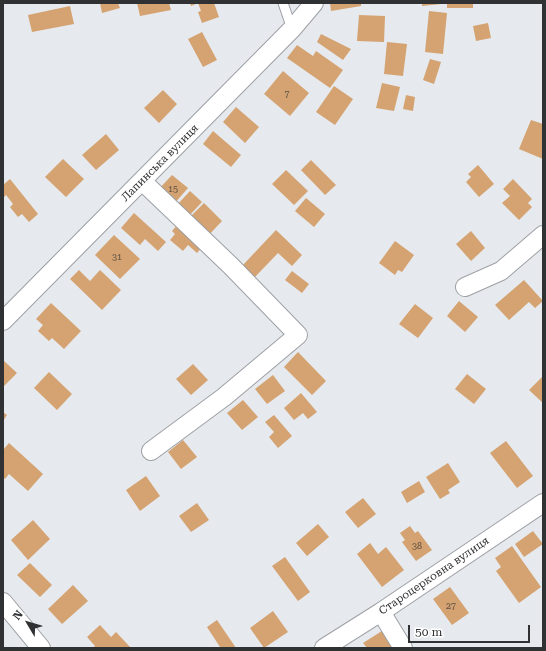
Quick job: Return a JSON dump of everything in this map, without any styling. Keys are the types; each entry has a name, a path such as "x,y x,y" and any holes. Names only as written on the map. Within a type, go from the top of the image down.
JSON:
{"street":[{"name":"Лапинська вулиця","path":"3,321 292,29 314,3"},
{"path":"142,181 231,266 298,335 224,397 151,451"},
{"path":"465,287 501,271 543,235"},
{"name":"Староцерковна вулиця","path":"324,648 381,612 543,503"},
{"path":"3,602 41,648"},
{"path":"381,612 403,648"}],"lane":[{"path":"283,3 292,29"}],"building":[{"path":"100,3 118,3 120,8 102,13"},
{"path":"137,3 169,3 171,10 140,16"},
{"path":"190,3 198,3 191,6"},
{"path":"198,3 214,3 219,17 202,23 198,12 201,11"},
{"path":"330,3 361,3 361,6 331,11"},
{"path":"422,3 441,3 441,4 422,6"},
{"path":"447,3 473,3 473,8 447,8"},
{"path":"70,6 74,24 32,32 28,15"},
{"path":"429,11 447,13 443,54 425,52"},
{"path":"359,15 385,16 384,42 357,41"},
{"path":"488,23 491,38 476,41 473,26"},
{"path":"202,32 217,60 203,67 188,39"},
{"path":"321,34 351,49 343,60 317,42"},
{"path":"387,42 407,44 403,76 384,74"},
{"path":"297,45 313,56 316,51 343,70 330,88 287,58"},
{"path":"430,59 441,62 434,84 423,80"},
{"path":"283,71 309,93 290,116 264,94"},
{"path":"382,83 400,87 394,111 376,108"},
{"path":"334,86 353,99 335,125 316,112"},
{"path":"163,90 177,104 159,123 144,108"},
{"path":"406,95 415,97 413,111 403,109"},
{"path":"236,107 259,127 245,143 223,122"},
{"path":"531,120 543,124 543,159 519,149"},
{"path":"213,131 241,155 231,167 203,144"},
{"path":"106,134 119,150 96,170 82,155"},
{"path":"63,159 84,179 66,197 45,177"},
{"path":"311,160 336,185 325,195 301,170"},
{"path":"478,165 494,184 479,197 466,182 471,177 468,174"},
{"path":"286,170 308,191 294,205 272,184"},
{"path":"172,175 188,188 174,204 158,190"},
{"path":"10,179 38,214 29,222 22,214 18,217 10,207 13,204 6,195 3,198 3,185"},
{"path":"513,179 532,199 528,203 532,207 519,220 502,203 510,196 503,189"},
{"path":"190,191 202,202 188,217 176,206"},
{"path":"306,198 325,214 314,227 295,211"},
{"path":"204,203 222,221 207,237 188,219"},
{"path":"134,213 166,242 158,251 145,239 140,245 121,228"},
{"path":"180,222 205,244 197,253 188,245 183,251 170,240 175,234 172,231"},
{"path":"276,230 302,255 292,266 278,253 254,278 242,266"},
{"path":"471,231 485,248 471,261 456,244"},
{"path":"114,235 140,259 120,279 95,255"},
{"path":"395,241 414,255 402,272 398,270 395,275 379,263"},
{"path":"79,270 90,281 100,270 121,290 102,310 70,279"},
{"path":"292,271 309,284 302,293 285,280"},
{"path":"524,280 543,301 535,308 529,302 509,320 495,305"},
{"path":"459,301 478,317 465,332 447,316"},
{"path":"51,303 81,331 64,349 52,338 49,341 38,331 43,325 36,319"},
{"path":"415,304 433,318 418,338 399,324"},
{"path":"298,352 326,381 312,395 284,367"},
{"path":"3,360 17,373 3,387"},
{"path":"193,364 208,380 191,395 176,379"},
{"path":"49,372 72,394 57,410 34,388"},
{"path":"467,374 486,389 474,404 455,389"},
{"path":"273,375 285,391 267,404 255,389"},
{"path":"543,376 543,403 529,390"},
{"path":"301,393 317,412 308,419 303,413 294,420 284,408"},
{"path":"243,400 258,417 242,430 227,413"},
{"path":"3,412 7,415 3,421"},
{"path":"274,415 292,436 278,448 269,437 274,432 265,422"},
{"path":"183,440 197,457 181,469 168,452"},
{"path":"506,441 533,476 517,488 490,453"},
{"path":"9,443 43,474 28,491 9,474 5,479 3,477 3,450"},
{"path":"448,463 460,482 448,490 450,493 440,499 426,477"},
{"path":"146,476 160,496 140,511 126,490"},
{"path":"419,481 425,492 407,503 401,492"},
{"path":"363,498 376,514 358,528 345,512"},
{"path":"197,503 209,520 191,532 179,516"},
{"path":"33,520 50,539 28,560 11,540"},
{"path":"318,524 329,537 307,556 296,543"},
{"path":"410,526 415,533 418,531 432,550 416,561 402,542 405,540 400,533"},
{"path":"533,531 543,544 524,557 515,544"},
{"path":"370,543 378,554 386,547 404,570 382,587 357,554"},
{"path":"512,546 541,587 519,603 496,571 501,567 495,558"},
{"path":"285,557 310,592 298,601 272,566"},
{"path":"30,563 52,585 40,597 17,575"},
{"path":"73,585 88,601 62,624 48,609"},
{"path":"450,587 469,613 452,625 433,599"},
{"path":"273,611 288,632 264,648 250,628"},
{"path":"217,620 236,648 218,648 220,647 207,627"},
{"path":"100,625 111,637 116,632 131,648 93,648 95,646 87,637"},
{"path":"385,629 397,648 367,648 363,643"}]}
